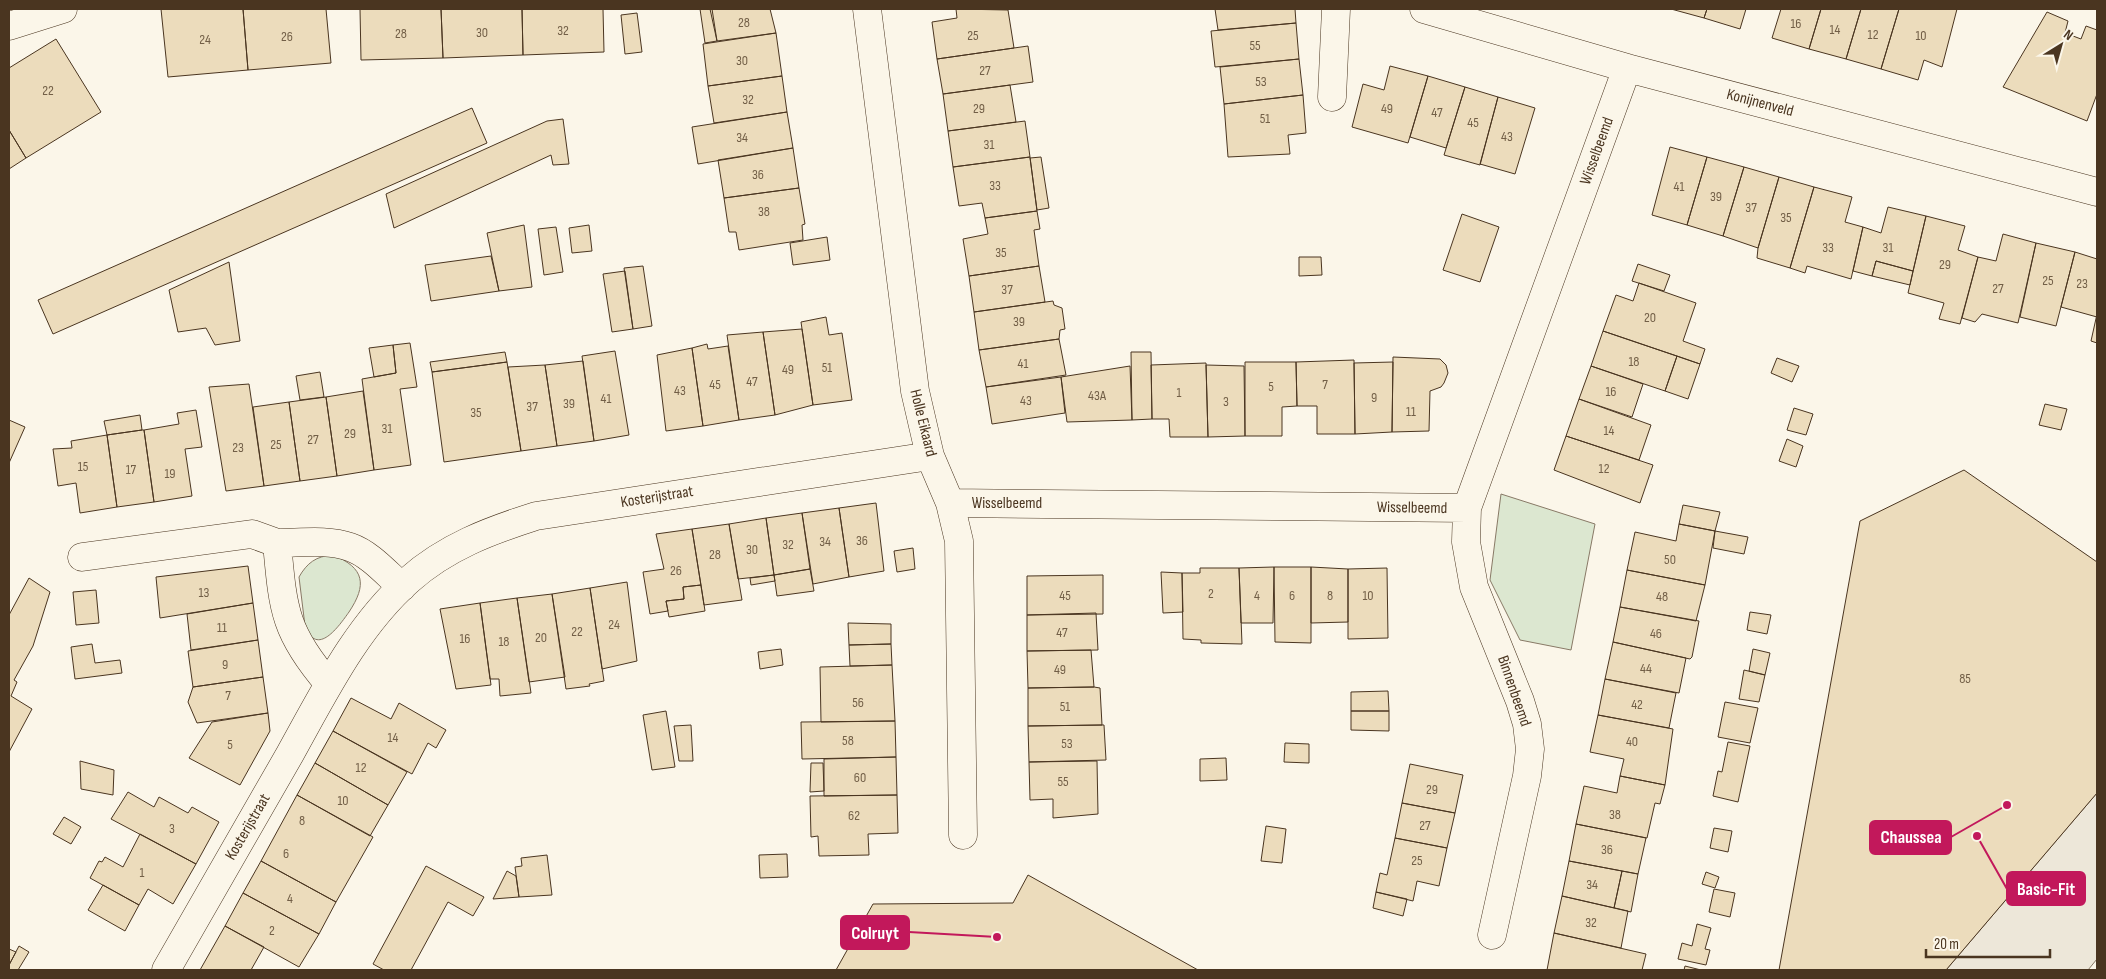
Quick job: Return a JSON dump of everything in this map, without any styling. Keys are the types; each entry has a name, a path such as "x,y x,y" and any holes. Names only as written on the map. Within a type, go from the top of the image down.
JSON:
{"street":[{"path":"9,26 63,9"},
{"name":"Holle Eikaard","path":"867,9 914,391 930,456 950,503 959,541 963,835"},
{"path":"1332,97 1336,9"},
{"name":"Konijnenveld","path":"1424,9 1627,68 2097,192"},
{"name":"Wisselbeemd","path":"950,503 1467,508 1627,68"},
{"name":"Kosterijstraat","path":"166,970 329,684 366,628 402,587 437,558 465,542 536,516 930,456"},
{"name":"Binnenbeemd","path":"1467,508 1466,542 1474,587 1520,701 1527,724 1530,749 1527,776 1492,935"},
{"path":"82,558 252,534 277,543 328,542 351,547 370,558 402,587"},
{"path":"277,543 286,616 296,640 307,658 329,684"}],"green space":[{"path":"1501,494 1595,524 1571,650 1520,640 1490,580"},
{"path":"333,555 344,560 357,572 360,578 359,594 340,625 328,636 316,639 310,635 305,626 299,577 313,561"}],"shaded area":[{"path":"2097,793 2097,959 2088,970 1946,970"}],"building":[{"path":"161,9 243,9 248,70 168,77"},
{"path":"243,9 326,9 331,63 248,70"},
{"path":"360,9 441,9 443,58 361,60"},
{"path":"441,9 522,9 523,55 443,58"},
{"path":"522,9 603,9 604,52 523,55"},
{"path":"700,9 712,9 717,41 705,43"},
{"path":"710,9 770,9 776,33 717,41"},
{"path":"956,9 1008,10 1014,48 937,59 932,22 957,18"},
{"path":"1215,9 1295,9 1296,23 1218,30"},
{"path":"1671,9 1707,9 1704,18"},
{"path":"1707,9 1746,9 1740,29 1704,18"},
{"path":"1781,9 1821,9 1809,49 1772,38"},
{"path":"1821,9 1861,9 1846,59 1809,49"},
{"path":"1861,9 1899,9 1881,69 1846,59"},
{"path":"1899,9 1957,9 1942,67 1924,60 1918,80 1881,69"},
{"path":"2047,12 2068,21 2065,33 2081,39 2086,26 2097,30 2097,94 2087,121 2003,87"},
{"path":"637,13 642,52 625,54 621,15"},
{"path":"1296,23 1299,59 1215,67 1211,31"},
{"path":"776,33 782,76 708,86 703,44"},
{"path":"56,39 101,112 26,158 9,130 9,68"},
{"path":"1028,46 1033,82 943,94 937,59"},
{"path":"1299,59 1303,95 1224,104 1220,67"},
{"path":"1390,66 1428,76 1408,143 1352,127 1363,84 1384,90"},
{"path":"782,76 787,112 714,123 708,86"},
{"path":"1428,76 1465,87 1446,148 1410,137"},
{"path":"1010,85 1016,122 948,131 943,94"},
{"path":"1465,87 1498,97 1480,165 1444,155"},
{"path":"1303,95 1306,133 1288,135 1290,154 1228,157 1224,104"},
{"path":"1498,97 1535,108 1515,174 1480,164"},
{"path":"472,108 487,143 53,334 38,300"},
{"path":"787,112 793,148 698,164 692,127"},
{"path":"563,119 569,164 553,165 551,155 394,228 386,194 547,121"},
{"path":"1025,121 1030,157 953,167 948,131"},
{"path":"9,130 26,158 9,169"},
{"path":"1670,147 1707,157 1687,225 1652,215"},
{"path":"793,148 799,188 724,198 718,160"},
{"path":"1030,157 1037,211 985,218 982,203 959,206 953,167"},
{"path":"1041,157 1049,208 1037,210 1030,158"},
{"path":"1707,157 1744,167 1723,236 1687,225"},
{"path":"1744,167 1779,177 1758,248 1723,236"},
{"path":"1779,177 1814,187 1790,268 1757,258 1758,248"},
{"path":"1814,187 1852,197 1845,222 1863,227 1851,279 1807,266 1805,273 1790,268"},
{"path":"799,188 805,224 802,225 803,240 739,250 736,232 729,232 724,198"},
{"path":"1888,207 1926,216 1913,271 1876,261 1872,276 1853,271 1863,227 1881,233"},
{"path":"1037,211 1040,229 1034,230 1039,266 969,276 963,239 988,234 985,218"},
{"path":"1462,214 1499,227 1480,282 1443,270"},
{"path":"1926,216 1965,226 1958,250 1978,257 1960,324 1939,319 1944,303 1908,293"},
{"path":"524,225 532,287 499,291 487,233"},
{"path":"589,225 592,251 572,253 569,228"},
{"path":"556,227 563,272 544,275 538,229"},
{"path":"2003,234 2036,243 2018,323 1982,314 1975,322 1962,318 1978,257 1996,261"},
{"path":"827,237 830,260 793,265 790,243"},
{"path":"2036,243 2075,252 2056,326 2020,317"},
{"path":"2075,252 2097,259 2097,317 2061,307"},
{"path":"491,256 499,291 431,301 425,265"},
{"path":"1299,257 1321,257 1322,275 1299,276"},
{"path":"1876,261 1913,271 1910,285 1872,276"},
{"path":"229,262 240,341 215,345 206,328 178,332 169,290"},
{"path":"1638,264 1670,275 1664,291 1632,281"},
{"path":"643,266 652,326 633,329 624,268"},
{"path":"1039,266 1045,302 974,312 969,276"},
{"path":"625,271 633,329 612,332 603,274"},
{"path":"1639,283 1696,303 1683,341 1705,349 1700,364 1603,331 1616,295 1633,301"},
{"path":"1053,301 1054,305 1062,308 1065,329 1060,330 1059,339 979,350 974,312"},
{"path":"2097,314 2097,343 2091,341"},
{"path":"826,317 829,335 842,333 852,400 813,405 801,322"},
{"path":"802,329 813,405 775,415 763,332"},
{"path":"1603,331 1677,356 1665,391 1591,366"},
{"path":"763,332 775,415 739,420 727,335"},
{"path":"1059,339 1066,375 986,387 979,350"},
{"path":"410,343 417,387 400,389 411,465 374,470 362,379 396,373 393,345"},
{"path":"707,344 708,349 728,346 739,420 703,426 692,348"},
{"path":"393,345 396,373 374,377 369,348"},
{"path":"692,348 703,426 666,431 657,355"},
{"path":"615,351 629,435 594,441 582,356"},
{"path":"505,352 507,362 432,372 430,362"},
{"path":"1131,352 1151,352 1152,419 1132,420"},
{"path":"1677,356 1700,364 1688,399 1665,391"},
{"path":"1393,357 1440,359 1446,365 1448,373 1444,383 1441,387 1430,391 1429,431 1392,432"},
{"path":"1777,358 1799,366 1792,382 1771,373"},
{"path":"1354,360 1355,434 1317,434 1317,406 1297,406 1296,362"},
{"path":"583,361 594,441 557,446 545,365"},
{"path":"507,362 521,451 444,462 432,372"},
{"path":"1245,362 1296,362 1297,406 1282,407 1282,436 1245,436"},
{"path":"1393,362 1392,432 1355,434 1354,363"},
{"path":"1206,363 1208,437 1170,437 1169,419 1152,419 1151,365"},
{"path":"545,365 557,446 521,451 508,367"},
{"path":"1206,365 1244,366 1245,436 1208,437"},
{"path":"1130,366 1132,420 1067,422 1061,377"},
{"path":"1591,366 1643,384 1632,417 1579,399"},
{"path":"320,372 324,397 300,400 296,376"},
{"path":"1061,377 1065,413 992,424 986,387"},
{"path":"249,384 264,486 226,491 209,387"},
{"path":"363,391 374,470 337,476 326,397"},
{"path":"326,397 337,476 300,481 289,402"},
{"path":"1579,399 1651,425 1639,460 1566,436"},
{"path":"289,402 300,481 264,486 253,407"},
{"path":"2045,404 2067,409 2061,430 2039,425"},
{"path":"1794,408 1813,414 1806,435 1787,430"},
{"path":"196,410 202,447 185,449 192,496 154,502 144,430 179,424 177,413"},
{"path":"140,415 142,430 107,435 104,421"},
{"path":"9,420 25,427 9,463"},
{"path":"144,430 154,502 117,507 107,435"},
{"path":"107,435 117,507 80,513 76,483 58,486 53,449 72,448 71,441"},
{"path":"1566,436 1653,465 1640,503 1554,470"},
{"path":"1787,439 1803,446 1796,467 1779,461"},
{"path":"1964,470 2097,562 2097,793 1946,970 1779,970 1860,521"},
{"path":"876,503 884,571 849,577 839,508"},
{"path":"1683,505 1720,512 1715,531 1679,524"},
{"path":"839,508 849,577 813,584 802,513"},
{"path":"802,513 810,569 774,575 766,518"},
{"path":"766,518 774,575 738,579 729,524"},
{"path":"729,524 742,600 704,605 692,529"},
{"path":"1679,524 1715,531 1705,585 1627,570 1635,532 1676,541"},
{"path":"692,529 701,585 683,587 684,599 666,601 668,611 650,614 643,572 664,569 656,534"},
{"path":"1715,531 1748,537 1744,554 1713,548"},
{"path":"913,548 915,569 897,572 894,551"},
{"path":"248,566 253,603 160,618 156,577"},
{"path":"1274,567 1311,567 1311,643 1275,642"},
{"path":"1274,567 1273,623 1241,623 1239,568"},
{"path":"1311,567 1348,569 1348,622 1311,623"},
{"path":"1200,568 1239,568 1242,644 1201,643 1201,640 1183,639 1182,573 1200,573"},
{"path":"1387,568 1388,638 1348,639 1348,569"},
{"path":"810,569 814,591 777,596 774,575"},
{"path":"1627,570 1705,585 1696,621 1620,607"},
{"path":"1161,572 1182,573 1183,612 1163,613"},
{"path":"774,575 775,581 751,585 750,578"},
{"path":"1103,575 1103,614 1027,615 1027,576"},
{"path":"29,578 50,592 33,646 14,680 17,682 11,696 32,709 9,752 9,615"},
{"path":"627,582 637,661 602,669 590,588"},
{"path":"701,585 705,611 669,617 666,601 684,599 683,587"},
{"path":"590,588 604,681 589,684 590,686 566,689 552,594"},
{"path":"96,590 99,623 76,625 73,592"},
{"path":"552,594 565,677 529,682 517,598"},
{"path":"517,598 531,693 500,696 499,679 490,679 480,603"},
{"path":"253,603 258,640 191,650 187,614"},
{"path":"480,603 491,685 456,689 440,609"},
{"path":"1620,607 1699,621 1692,657 1690,659 1613,642"},
{"path":"1750,612 1771,615 1767,634 1747,630"},
{"path":"1096,613 1098,650 1027,651 1027,615"},
{"path":"848,623 891,624 891,644 849,645"},
{"path":"258,640 263,677 193,687 188,651"},
{"path":"1613,642 1686,658 1679,693 1605,679"},
{"path":"92,644 95,663 120,660 122,673 75,679 71,647"},
{"path":"891,644 892,665 850,666 849,645"},
{"path":"781,649 783,665 760,669 758,652"},
{"path":"1753,649 1770,653 1765,675 1749,671"},
{"path":"1091,650 1094,687 1028,688 1027,651"},
{"path":"892,665 895,721 821,722 820,667"},
{"path":"1744,670 1765,675 1759,702 1739,699"},
{"path":"263,677 268,713 197,723 188,702 193,687"},
{"path":"1605,679 1676,693 1669,728 1598,715"},
{"path":"1028,688 1100,688 1102,725 1028,726"},
{"path":"1388,691 1389,711 1351,711 1351,692"},
{"path":"351,698 391,719 399,703 446,730 436,748 428,743 412,774 333,731"},
{"path":"1725,702 1758,708 1750,743 1718,737"},
{"path":"666,711 675,767 652,770 643,715"},
{"path":"1351,711 1389,711 1389,731 1351,730"},
{"path":"268,713 270,731 240,785 189,758 212,722"},
{"path":"1598,715 1673,729 1665,785 1620,776 1624,759 1590,752"},
{"path":"895,721 896,757 802,759 801,722"},
{"path":"691,725 693,761 679,761 674,726"},
{"path":"1104,725 1106,760 1029,762 1028,726"},
{"path":"333,731 407,772 388,805 315,763"},
{"path":"1728,742 1750,746 1738,802 1713,796 1718,771 1722,772"},
{"path":"1285,743 1309,744 1309,763 1284,762"},
{"path":"896,757 897,795 824,796 824,759"},
{"path":"1226,758 1227,780 1200,781 1200,759"},
{"path":"80,761 114,770 113,795 81,789"},
{"path":"1097,761 1098,814 1053,818 1053,799 1030,800 1029,762"},
{"path":"315,763 388,805 370,836 297,795"},
{"path":"811,763 823,763 824,791 810,792"},
{"path":"1410,764 1463,775 1455,813 1402,803"},
{"path":"1620,776 1665,785 1660,804 1655,803 1647,838 1576,824 1584,786 1617,793"},
{"path":"128,792 154,807 159,797 188,813 192,807 219,822 196,864 111,819"},
{"path":"297,795 373,837 336,902 261,861"},
{"path":"897,795 898,833 868,834 869,855 819,856 818,836 811,837 810,796"},
{"path":"1402,803 1455,813 1447,848 1395,838"},
{"path":"64,817 81,827 71,844 53,834"},
{"path":"1576,824 1646,838 1638,874 1569,861"},
{"path":"1266,826 1286,829 1282,863 1261,861"},
{"path":"1714,828 1732,831 1728,852 1710,848"},
{"path":"140,834 196,864 173,904 148,889 139,905 90,878 99,861 102,862 105,857 123,867"},
{"path":"1395,838 1447,848 1439,886 1417,881 1413,901 1376,892 1380,873 1387,875"},
{"path":"787,854 788,877 760,878 759,855"},
{"path":"547,855 552,895 519,897 515,867 522,866 521,858"},
{"path":"261,861 336,902 319,934 243,893"},
{"path":"1569,861 1622,871 1614,908 1562,896"},
{"path":"426,866 484,897 473,916 448,902 411,970 384,970 373,964"},
{"path":"507,871 516,876 519,897 493,899"},
{"path":"1622,871 1638,874 1631,912 1614,908"},
{"path":"1706,872 1719,877 1715,888 1702,884"},
{"path":"1028,875 1198,970 836,970 873,904 1013,903"},
{"path":"103,885 139,905 125,931 88,910"},
{"path":"1714,889 1735,893 1730,917 1709,912"},
{"path":"1376,892 1407,899 1403,916 1373,908"},
{"path":"243,893 319,934 299,967 225,926"},
{"path":"1562,896 1628,911 1621,948 1554,933"},
{"path":"1697,924 1711,928 1705,949 1710,950 1706,965 1678,959 1682,943 1692,946"},
{"path":"225,926 264,947 251,970 200,970"},
{"path":"1554,933 1646,954 1642,970 1547,970"},
{"path":"19,946 29,952 18,970 9,970 9,965"},
{"path":"9,949 16,952 9,965"},
{"path":"1685,966 1701,970 1684,970"}],"place":[{"name":"Chaussea","path":"2007,805"},
{"name":"Basic-Fit","path":"1977,836"},
{"name":"Colruyt","path":"997,937"}]}
